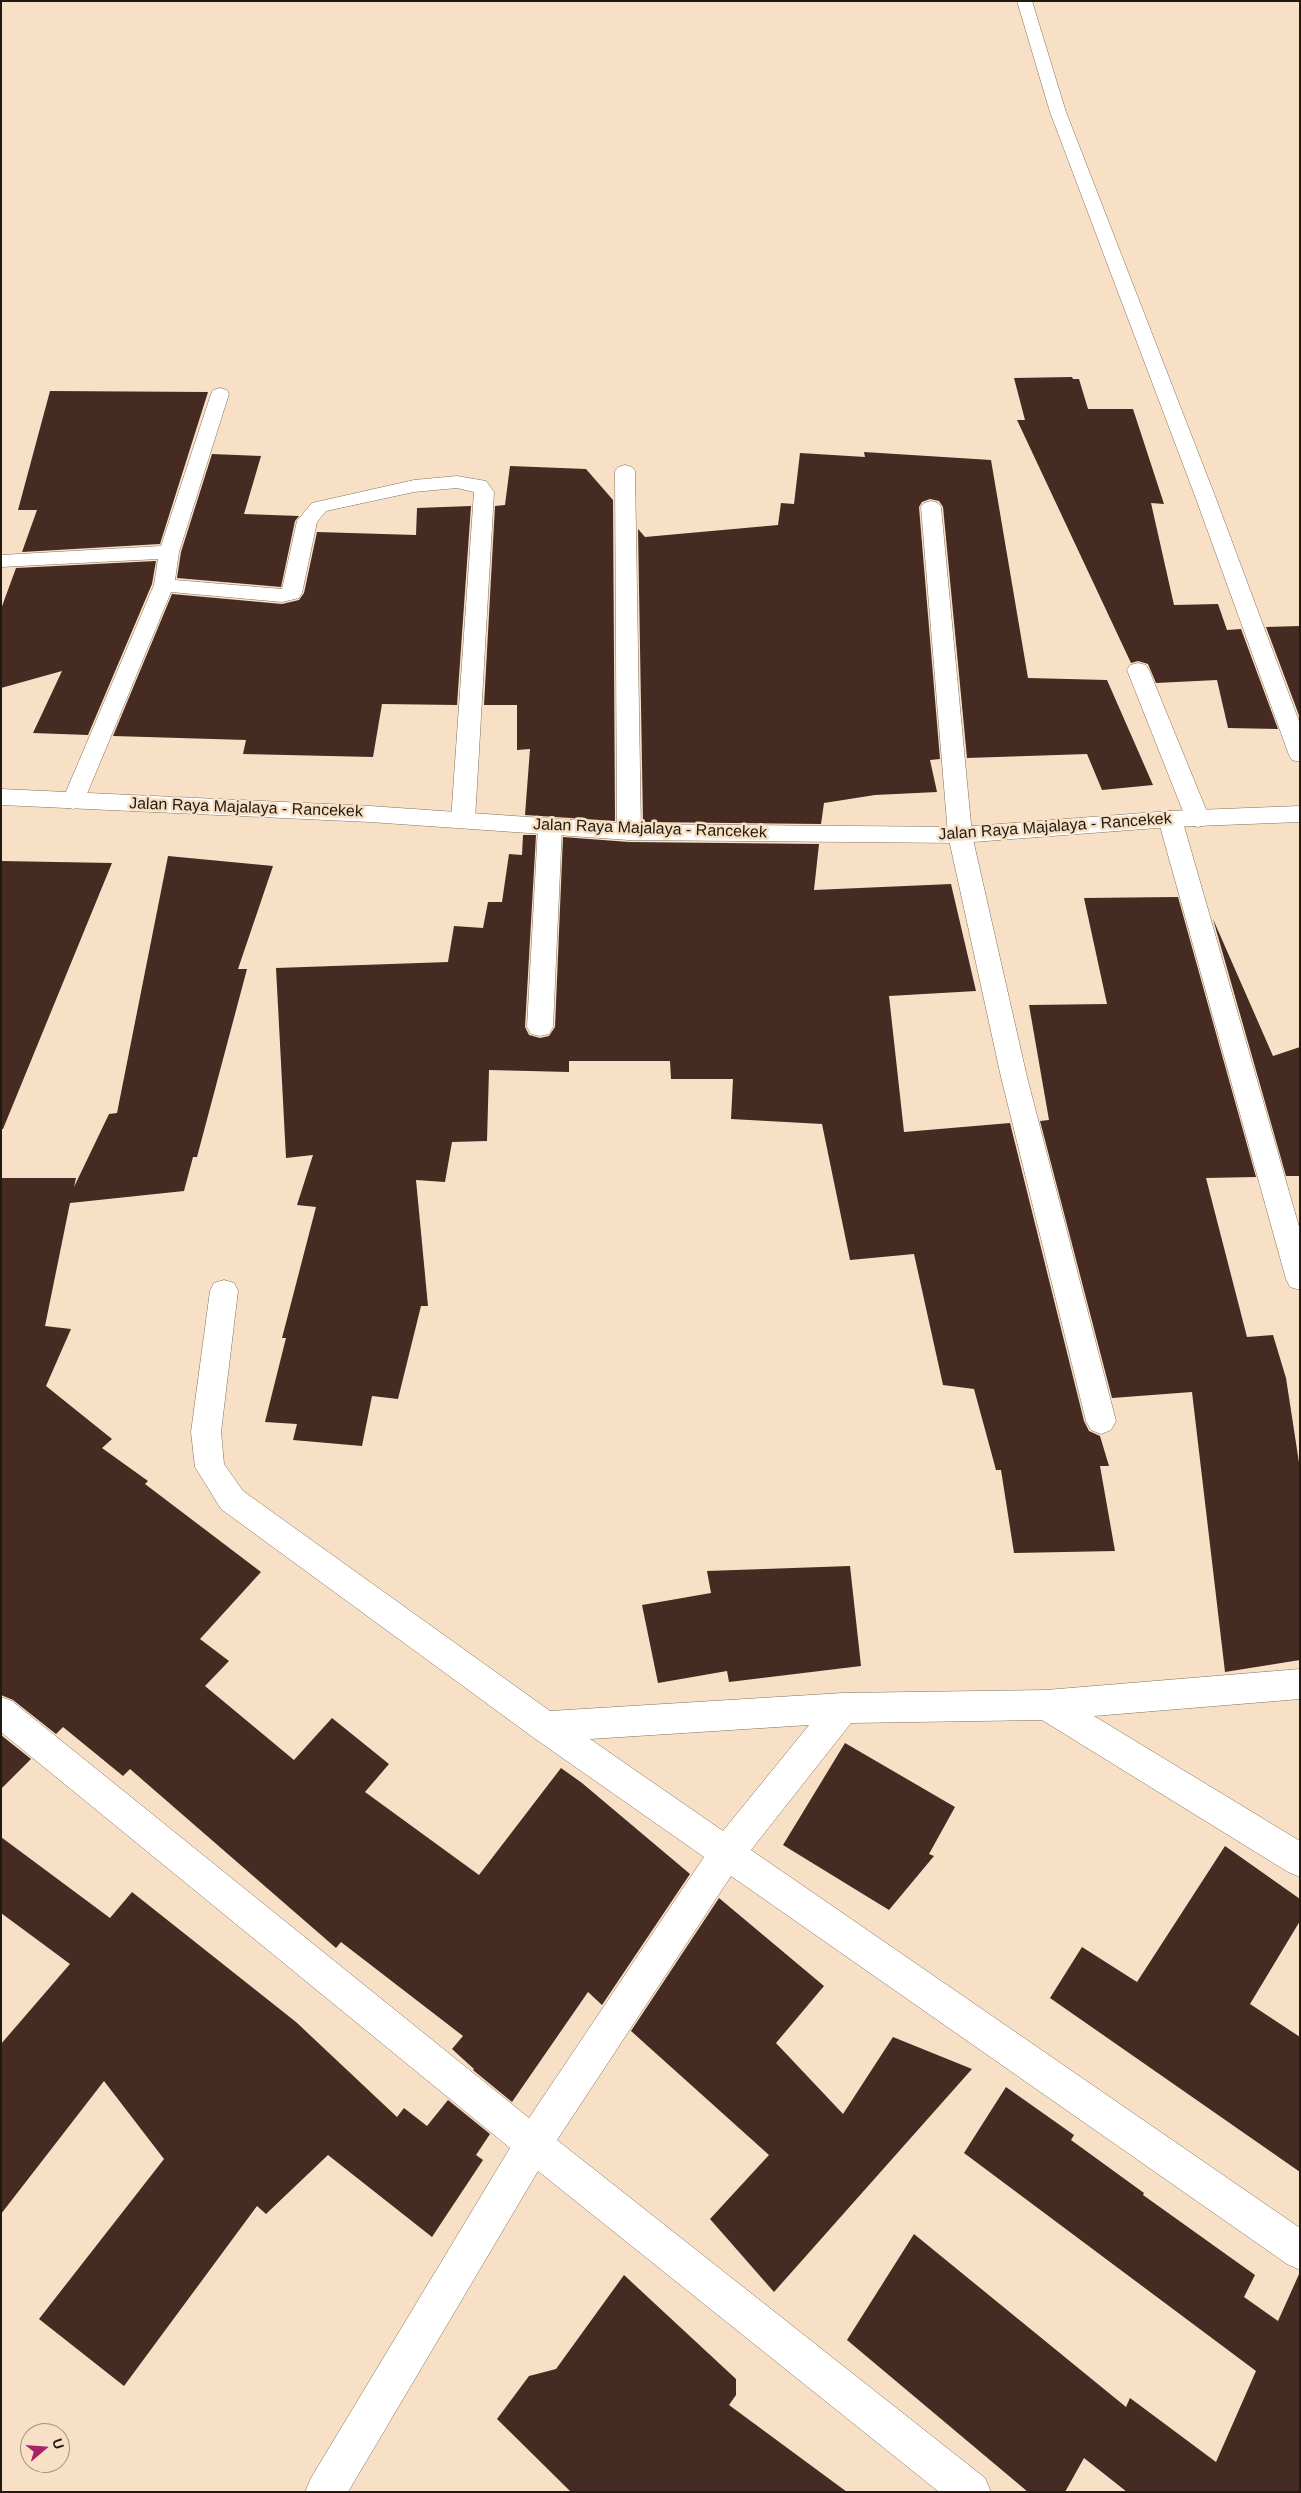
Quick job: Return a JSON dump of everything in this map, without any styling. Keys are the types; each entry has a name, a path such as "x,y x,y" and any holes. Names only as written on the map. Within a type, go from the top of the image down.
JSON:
{"street":[{"path":"1024,1 1058,112 1205,496 1300,755"},
{"path":"72,801 164,585 170,552 220,394"},
{"path":"625,472 629,832"},
{"path":"164,585 282,596 292,593 308,520 319,507 414,486 457,482 479,485 484,492 462,820"},
{"path":"931,507 960,835 1014,1078 1101,1421"},
{"path":"1,561 170,552"},
{"path":"1138,670 1198,819"},
{"name":"Jalan Raya Majalaya - Rancekek","path":"1,797 315,811 629,832 960,835 1170,819 1300,814"},
{"path":"1170,819 1300,1279"},
{"path":"540,1027 550,827"},
{"path":"224,1291 206,1432 210,1467 232,1500 545,1727 1300,2251"},
{"path":"545,1727 843,1708 1046,1705 1300,1684"},
{"path":"1046,1705 1300,1860"},
{"path":"325,2492 533,2144 727,1854 843,1708"},
{"path":"1,1712 533,2144 971,2492"}],"building":[{"path":"1072,377 1073,379 1079,379 1088,409 1133,409 1164,504 1151,503 1174,605 1218,604 1227,630 1241,629 1278,729 1228,728 1217,680 1156,683 1148,664 1138,661 1131,663 1017,420 1025,420 1014,378"},
{"path":"50,391 208,392 160,544 22,552 37,510 18,510"},
{"path":"864,452 991,460 1028,678 1107,680 1153,785 1102,790 1087,754 967,758 943,507 939,501 930,499 922,502 919,507 940,759 930,760 937,792 875,795 824,803 821,824 643,822 638,529 645,537 778,525 781,503 794,504 800,453 865,457"},
{"path":"212,454 261,456 244,514 299,516 295,521 281,587 177,578 181,552"},
{"path":"510,466 586,469 613,500 615,821 525,815 530,749 517,750 517,705 484,705 495,506 505,505"},
{"path":"471,506 457,705 382,704 373,757 243,754 246,740 113,736 172,594 282,604 299,600 304,593 317,532 416,535 417,508"},
{"path":"156,561 152,584 88,735 33,733 62,671 1,688 1,609 16,568"},
{"path":"1300,626 1300,718 1266,627"},
{"path":"523,835 536,835 525,1027 529,1035 540,1038 549,1036 555,1027 563,837 629,842 819,844 814,890 951,884 976,991 889,996 904,1132 1010,1123 1084,1421 1089,1431 1100,1436 1109,1466 1100,1466 1115,1551 1014,1553 1001,1470 996,1470 974,1389 943,1385 914,1254 850,1260 822,1124 731,1119 733,1079 671,1079 670,1061 569,1061 569,1072 489,1070 487,1141 452,1142 445,1182 416,1180 428,1306 421,1306 398,1399 372,1396 362,1446 293,1440 297,1424 265,1422 286,1338 282,1338 316,1207 297,1205 313,1155 286,1158 276,968 448,962 454,926 483,928 488,902 502,902 509,854 522,855"},
{"path":"168,856 273,866 238,969 247,969 197,1157 193,1157 184,1191 70,1203 45,1326 71,1329 46,1386 112,1439 102,1448 148,1481 145,1484 261,1572 200,1639 229,1661 205,1686 294,1760 332,1718 389,1764 365,1792 479,1875 561,1768 582,1783 690,1874 602,2005 588,1992 512,2102 473,2070 452,2049 463,2036 341,1942 336,1948 130,1769 123,1776 63,1727 56,1734 13,1700 1,1695 1,1178 76,1178 74,1187 109,1114 117,1113"},
{"path":"1,861 112,863 3,1129 1,1129"},
{"path":"1178,897 1256,1177 1206,1178 1247,1337 1273,1335 1286,1378 1300,1469 1300,1660 1225,1672 1192,1392 1112,1398 1040,1121 1049,1120 1029,1005 1107,1004 1084,898"},
{"path":"1213,919 1273,1056 1300,1047 1300,1176 1286,1176"},
{"path":"850,1566 861,1666 729,1682 727,1671 658,1683 642,1605 711,1593 707,1571"},
{"path":"1,1735 31,1759 1,1789"},
{"path":"845,1743 955,1807 929,1854 934,1856 889,1910 783,1845"},
{"path":"1,1837 110,1918 132,1892 296,2022 397,2117 404,2108 427,2126 448,2100 490,2134 476,2155 483,2160 432,2237 328,2155 266,2214 257,2206 124,2386 39,2319 164,2159 104,2081 1,2214 1,2044 70,1964 1,1913"},
{"path":"1225,1846 1300,1899 1300,1921 1250,2004 1300,2037 1300,2172 1050,1998 1082,1947 1137,1982"},
{"path":"719,1898 824,1986 776,2043 843,2114 893,2037 972,2069 774,2292 710,2219 769,2155 631,2031"},
{"path":"1006,2087 1074,2135 1071,2140 1144,2193 1143,2195 1255,2275 1244,2297 1278,2321 1300,2272 1300,2492 1127,2492 1084,2458 1065,2492 1028,2492 847,2340 914,2234 1126,2407 1130,2398 1216,2462 1256,2371 964,2153"},
{"path":"624,2275 736,2379 736,2395 729,2405 847,2492 571,2492 497,2419 529,2376 556,2369"}]}
